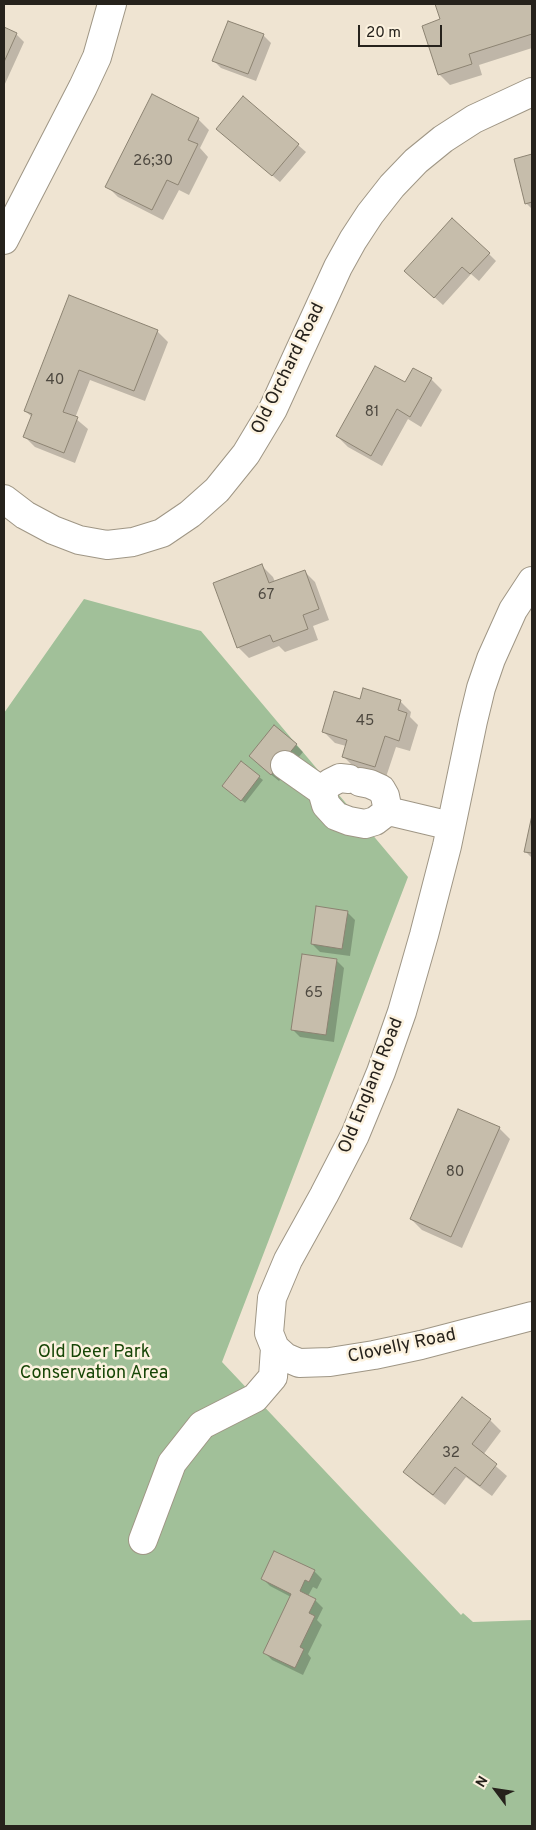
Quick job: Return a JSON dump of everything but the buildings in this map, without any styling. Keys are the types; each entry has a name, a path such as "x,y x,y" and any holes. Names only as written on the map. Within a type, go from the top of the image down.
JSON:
{"street":[{"path":"4,240 97,57 112,4"},
{"name":"Old Orchard Road","path":"4,499 25,515 53,530 79,540 108,545 133,542 162,533 190,514 217,490 246,454 273,409 352,240 392,186 416,161 443,139 474,119 532,92"},
{"name":"Old England Road","path":"143,1540 172,1463 202,1425 255,1398 273,1377 275,1348 269,1333 272,1298 288,1260 355,1135 381,1072 415,968 451,826 473,721 488,669 513,610 532,581"},
{"path":"285,766 322,791 326,805 336,816 365,824 375,821 388,810"},
{"path":"322,791 330,783 340,778 370,784 381,789 385,796 388,810"},
{"path":"388,810 451,826"},
{"name":"Clovelly Road","path":"275,1348 285,1357 299,1363 330,1362 421,1345 532,1316"}],"green space":[{"name":"Old Deer Park Conservation Area","path":"84,599 201,631 408,877 222,1362 461,1615 463,1613 473,1622 532,1620 532,1826 4,1826 4,713"}]}
